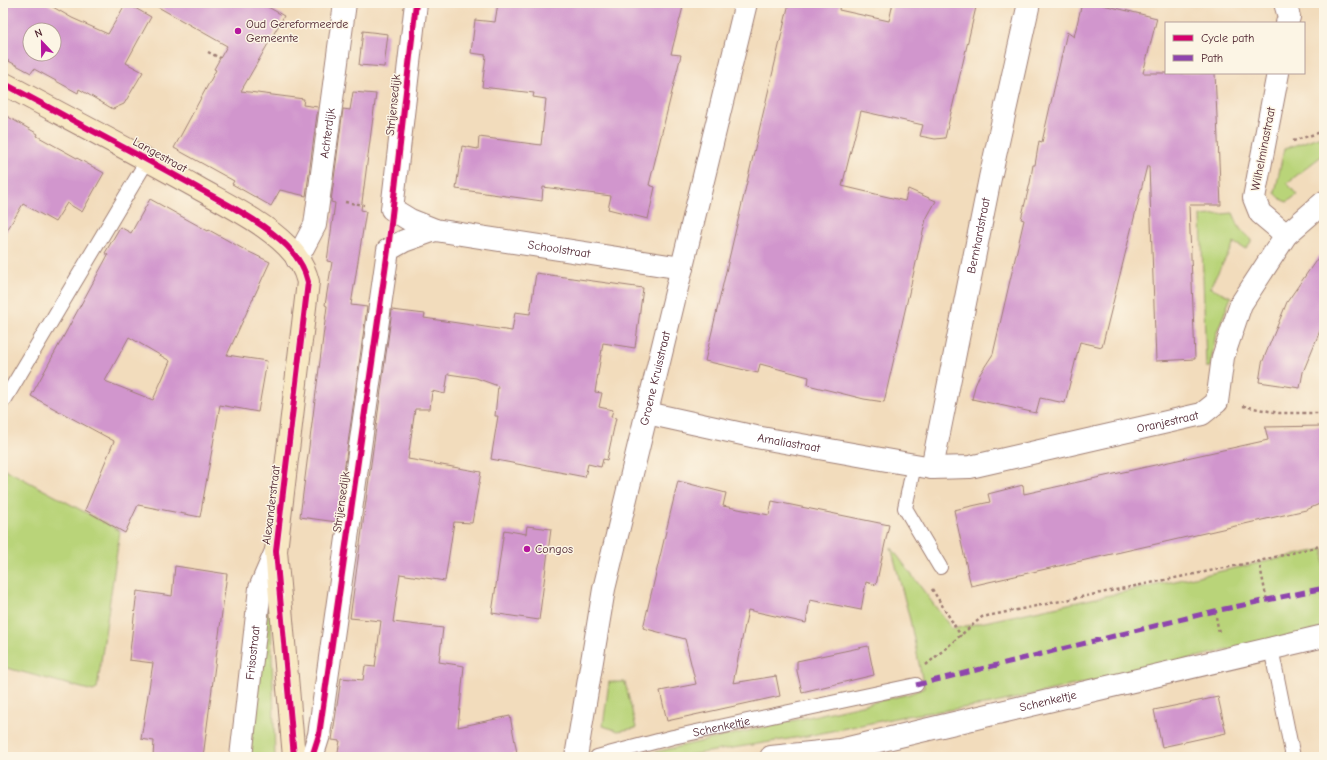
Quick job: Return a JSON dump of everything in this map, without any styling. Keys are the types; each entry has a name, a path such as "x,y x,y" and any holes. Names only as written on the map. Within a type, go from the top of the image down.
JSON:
{"street":[{"name":"Achterdijk","path":"297,259 315,225 345,3"},
{"name":"Strijensedijk","path":"392,209 416,3"},
{"name":"Groene Kruisstraat","path":"576,757 604,589 746,3"},
{"name":"Bernhardstraat","path":"923,467 1029,3"},
{"path":"1285,3 1288,22"},
{"name":"Wilhelminastraat","path":"1278,74 1254,198 1260,213 1286,235"},
{"name":"Langestraat","path":"3,84 148,159 241,213 288,246 297,259"},
{"path":"1217,402 1223,357 1241,304 1286,235 1324,202"},
{"name":"Schoolstraat","path":"392,209 410,220 436,230 682,268"},
{"name":"Schoolstraat","path":"388,250 404,241 436,230"},
{"name":"Strijensedijk","path":"312,757 319,735 388,250"},
{"name":"Alexanderstraat","path":"294,757 276,551 308,282 305,272 297,259"},
{"name":"Oranjestraat","path":"923,467 970,467 1202,414 1217,402"},
{"name":"Amaliastraat","path":"647,413 756,437 923,467"},
{"name":"Frisostraat","path":"241,757 260,588 276,551"},
{"name":"Schenkeltje","path":"771,757 841,753 1324,636"}],"lane":[{"path":"5,399 148,159"},
{"path":"923,467 905,508 940,567"},
{"path":"1270,648 1293,757"},
{"name":"Schenkeltje","path":"597,757 673,737 916,685"}],"path":[{"path":"208,52 220,58"},
{"path":"342,202 370,206"},
{"path":"1217,402 1279,412 1324,413"},
{"path":"916,685 923,666 982,617 1259,561 1324,545"},
{"path":"1259,561 1268,601"}],"green space":[{"path":"1324,135 1324,154 1287,183 1297,195 1287,202 1282,200 1275,193 1284,149"},
{"path":"1233,213 1240,229 1252,240 1246,249 1234,243 1210,287 1231,297 1216,334 1210,367 1206,367 1201,216"},
{"path":"3,468 120,531 97,689 93,691 3,667"},
{"path":"891,547 952,629 1324,549 1324,628 991,704 905,716 807,736 677,757 634,757 909,694 924,688 910,620"},
{"path":"270,589 275,757 249,757"},
{"path":"609,682 625,682 636,728 618,731 603,726"}],"building":[{"path":"3,3 46,3 72,18 108,34 126,3 151,17 126,63 143,72 124,104 113,109 79,89 78,93 34,69 31,73 3,58"},
{"path":"151,3 261,3 284,16 241,91 304,99 303,105 318,107 306,196 280,190 271,206 232,184 234,181 174,148 216,70 214,69 227,46"},
{"path":"498,3 684,3 671,54 681,55 649,185 655,187 648,219 608,209 611,196 543,187 542,201 456,189 462,146 478,149 479,137 541,145 546,99 533,97 534,93 482,87 486,55 471,53 475,20 495,22"},
{"path":"789,3 840,3 839,10 889,21 893,3 977,3 945,138 935,139 920,136 923,125 861,111 842,186 905,201 908,189 936,201 926,219 884,402 864,399 808,385 809,377 760,364 758,373 705,361"},
{"path":"1082,3 1095,3 1157,18 1143,73 1215,74 1221,205 1189,205 1195,359 1156,361 1149,166 1147,166 1102,347 1080,342 1065,403 1040,398 1036,413 972,399 980,374 993,354 1024,220 1021,219 1033,165 1035,165 1039,141 1042,142 1067,32 1074,37"},
{"path":"363,31 388,34 384,67 359,65"},
{"path":"353,92 376,94 361,210 366,211 351,305 367,307 337,522 300,517 327,306 325,305 332,262 327,261 335,203 331,202 343,109 350,110"},
{"path":"3,114 38,134 37,136 104,173 82,212 67,203 55,222 23,204 3,237"},
{"path":"150,199 208,231 209,230 270,262 227,355 267,361 258,412 220,405 200,517 138,505 125,533 85,510 114,441 31,396 108,255 105,253 120,227 131,233","holes":["129,337 170,361 153,400 105,381"]},
{"path":"1324,249 1324,321 1303,372 1300,388 1259,382 1262,363 1287,302"},
{"path":"536,273 643,288 635,348 603,343 595,392 602,393 599,407 613,410 611,417 616,418 607,460 603,459 601,467 588,464 585,477 491,459 498,416 495,416 498,386 476,378 448,374 445,394 432,391 430,409 415,409 408,459 481,472 472,523 454,522 445,581 400,574 393,622 443,628 439,662 464,666 458,727 510,716 517,753 502,757 337,757 340,741 332,740 341,678 363,680 365,666 375,667 381,621 350,618 392,310 425,314 424,318 512,331 515,312 530,314"},
{"path":"1324,426 1324,502 1306,510 971,586 954,510 990,502 988,494 1023,485 1024,494 1268,440 1265,427"},
{"path":"678,481 726,493 723,506 769,515 772,501 889,525 876,585 866,582 861,610 810,600 806,623 748,610 733,683 776,676 780,696 667,721 660,691 696,684 685,639 643,628"},
{"path":"527,526 551,529 539,620 492,613 504,530 526,534"},
{"path":"175,566 227,574 203,757 153,757 154,741 141,739 153,663 129,660 137,591 172,596"},
{"path":"868,646 874,675 802,692 797,671 797,661"},
{"path":"1218,697 1226,733 1162,747 1154,710"}],"marked path":[{"path":"916,685 1215,611 1324,588"}],"cycle path":[{"path":"312,757 319,735 388,250 416,3"},
{"path":"3,83 150,161 245,214 278,237 294,254 305,272 308,282 276,551 294,757"}],"place":[{"name":"Oud Gereformeerde Gemeente","path":"238,31"},
{"name":"Congos","path":"527,549"}]}
